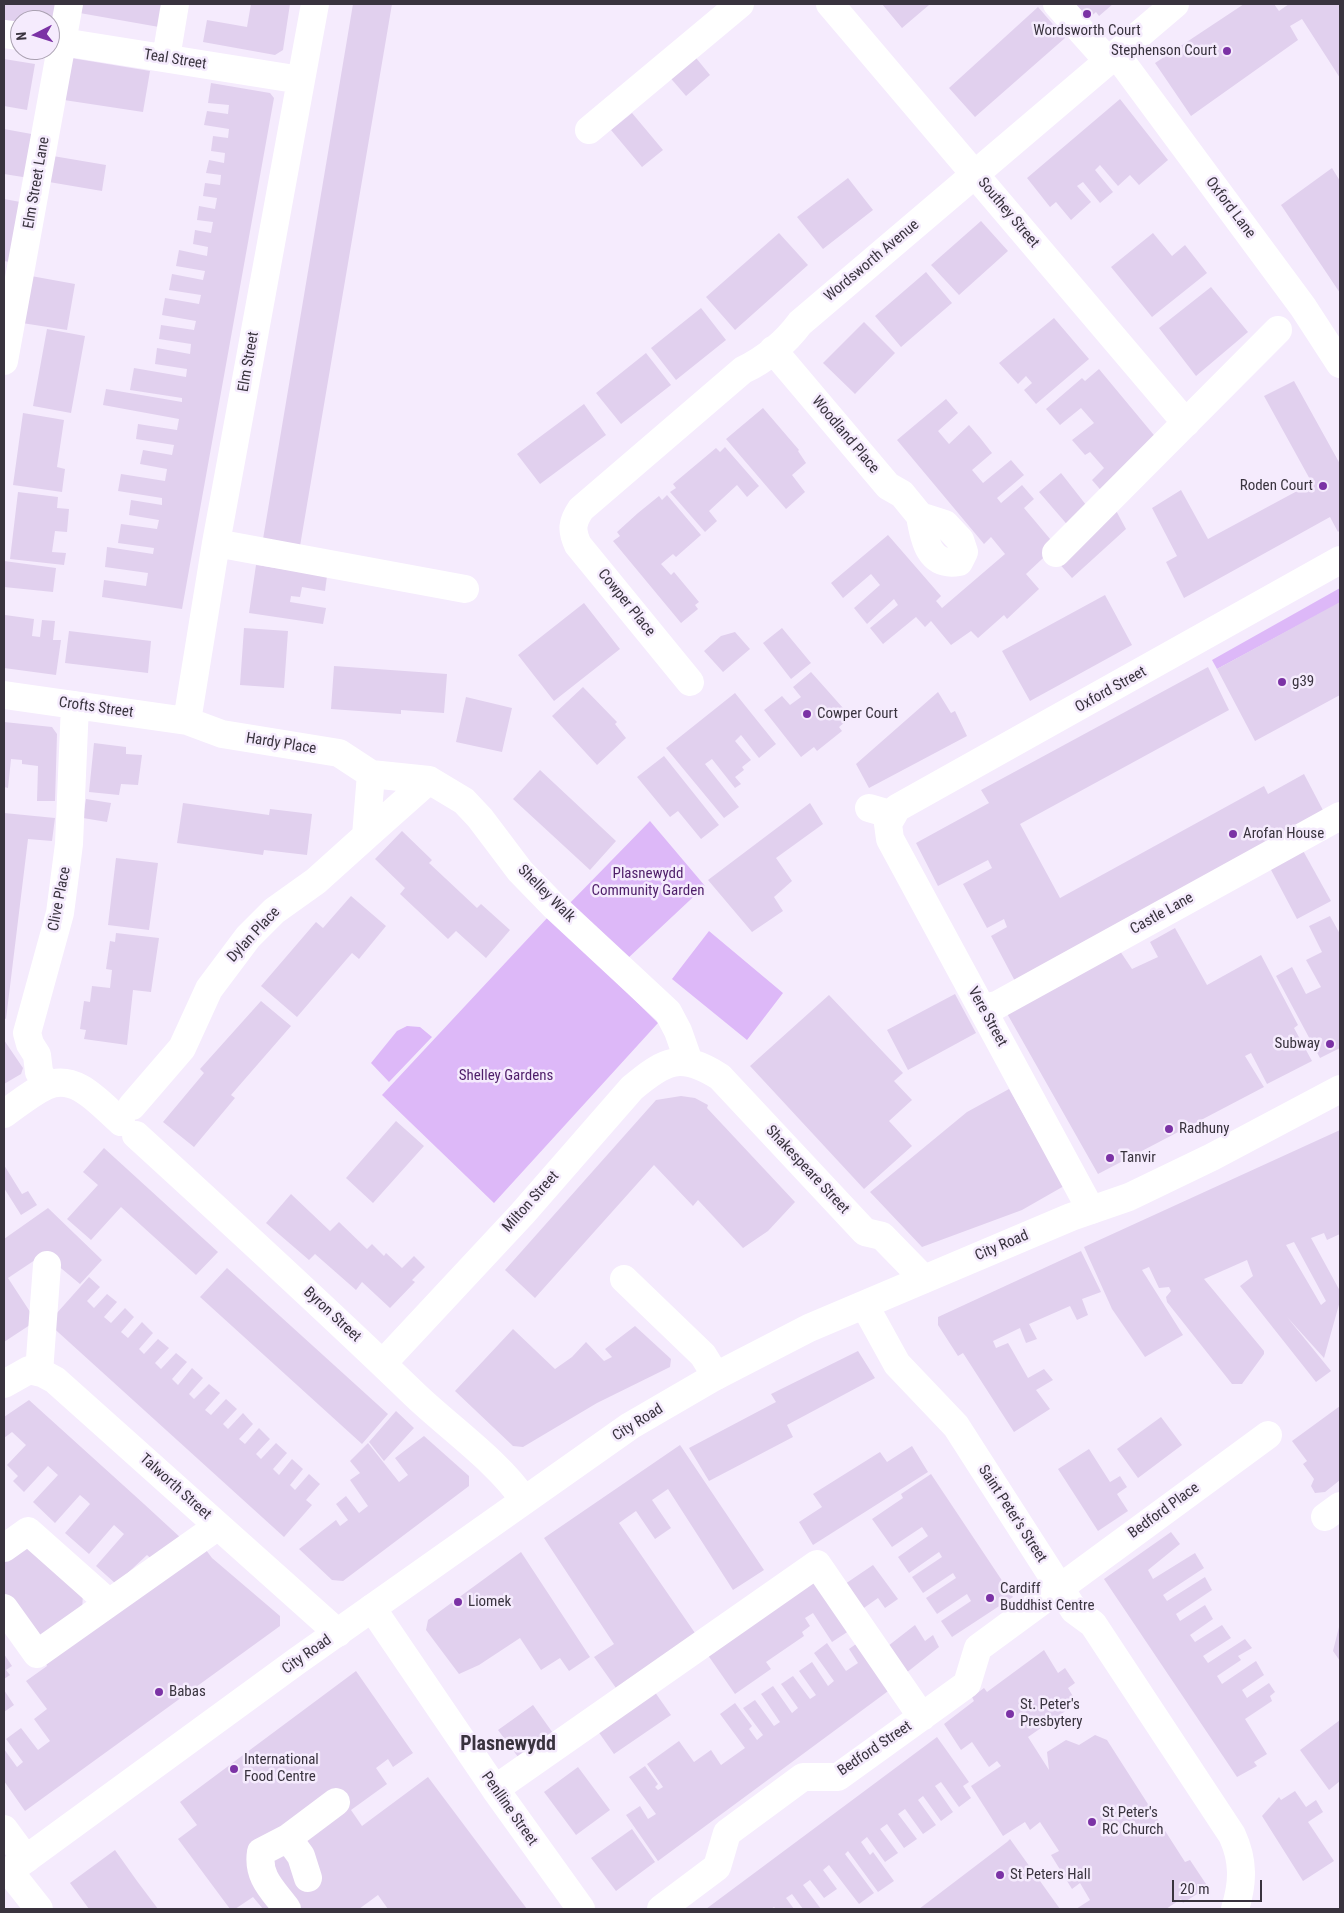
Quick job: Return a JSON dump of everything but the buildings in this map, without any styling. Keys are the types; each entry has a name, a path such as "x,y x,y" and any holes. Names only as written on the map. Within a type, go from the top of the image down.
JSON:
{"street":[{"name":"Elm Street Lane","path":"60,30 69,4"},
{"path":"166,58 175,4"},
{"name":"Elm Street","path":"188,721 216,543 315,4"},
{"path":"589,130 740,4"},
{"name":"Southey Street","path":"830,4 1186,423"},
{"name":"Oxford Lane","path":"1058,4 1112,58 1303,307 1340,364"},
{"name":"Wordsworth Avenue","path":"573,520 581,509 736,377 792,334 800,323 1175,4"},
{"name":"Teal Street","path":"60,42 300,80"},
{"name":"Elm Street Lane","path":"4,361 10,297 53,60"},
{"path":"1056,553 1278,330"},
{"name":"Woodland Place","path":"773,350 888,486 902,494 920,516"},
{"name":"Cowper Place","path":"573,520 572,533 578,545 690,682"},
{"path":"216,543 465,589"},
{"name":"Oxford Street","path":"883,816 1340,560"},
{"name":"Crofts Street","path":"4,695 188,721"},
{"name":"Clive Place","path":"47,1085 39,1072 38,1055 30,1044 27,1033 60,913 69,844 75,705"},
{"name":"Hardy Place","path":"188,721 222,734 339,753 371,774"},
{"path":"366,836 371,774"},
{"name":"Shelley Walk","path":"371,774 429,780 464,801 480,818 520,871 554,906 668,1012 689,1062"},
{"name":"Dylan Place","path":"130,1121 182,1048 209,989 248,938 274,911 316,881 429,780"},
{"name":"Vere Street","path":"883,816 890,839 1091,1210"},
{"name":"Castle Lane","path":"982,1008 997,1006 1340,816"},
{"name":"Shakespeare Street","path":"689,1062 704,1066 720,1076 866,1232 882,1236 924,1279"},
{"name":"Milton Street","path":"383,1362 516,1220 632,1088 652,1071 667,1063 689,1062"},
{"name":"Byron Street","path":"47,1085 71,1083 80,1087 130,1121 452,1429 512,1482 524,1500"},
{"path":"4,1114 47,1085"},
{"name":"City Road","path":"13,1868 372,1608 630,1426 716,1376 810,1328 1091,1210 1129,1197 1204,1161 1340,1089"},
{"path":"4,1384 29,1370 38,1372 47,1265"},
{"path":"624,1280 702,1355 716,1376"},
{"name":"Saint Peter's Street","path":"865,1306 897,1364 956,1426 1074,1610 1093,1624 1232,1835 1238,1848 1242,1867 1241,1886 1235,1909"},
{"name":"Talworth Street","path":"38,1372 55,1380 338,1633"},
{"name":"Bedford Place","path":"1060,1587 1268,1435"},
{"path":"4,1608 37,1654 218,1526"},
{"path":"4,1548 28,1531 109,1603"},
{"path":"495,1789 817,1564 922,1717"},
{"name":"Bedford Street","path":"661,1909 717,1867 727,1833 803,1777 838,1777 967,1684 978,1648 1060,1587"},
{"name":"Penlline Street","path":"372,1608 495,1789 581,1909"},
{"path":"287,1909 263,1877 259,1864 261,1852 288,1838 336,1802"},
{"path":"4,1829 13,1868 40,1909"},
{"path":"288,1838 301,1856 308,1878"}],"green space":[{"path":"1340,588 1340,603 1217,669 1212,660"},
{"name":"Plasnewydd Community Garden","path":"650,821 705,886 626,960 568,905"},
{"name":"Shelley Gardens","path":"549,916 658,1023 494,1203 382,1095"},
{"path":"709,931 783,993 747,1040 672,979"},
{"path":"407,1026 420,1027 432,1037 389,1082 371,1063 397,1031"}],"place":[{"name":"Wordsworth Court","path":"1087,14"},
{"name":"Stephenson Court","path":"1227,51"},
{"name":"Roden Court","path":"1323,486"},
{"name":"g39","path":"1282,682"},
{"name":"Cowper Court","path":"807,714"},
{"name":"Arofan House","path":"1233,834"},
{"name":"Subway","path":"1330,1044"},
{"name":"Radhuny","path":"1169,1129"},
{"name":"Tanvir","path":"1110,1158"},
{"name":"Cardiff Buddhist Centre","path":"990,1598"},
{"name":"Liomek","path":"458,1602"},
{"name":"Babas","path":"159,1692"},
{"name":"St. Peter's Presbytery","path":"1010,1714"},
{"name":"International Food Centre","path":"234,1769"},
{"name":"St Peter's RC Church","path":"1092,1822"},
{"name":"St Peters Hall","path":"1000,1875"}],"district":[{"name":"Plasnewydd","path":"508,1745"}]}
